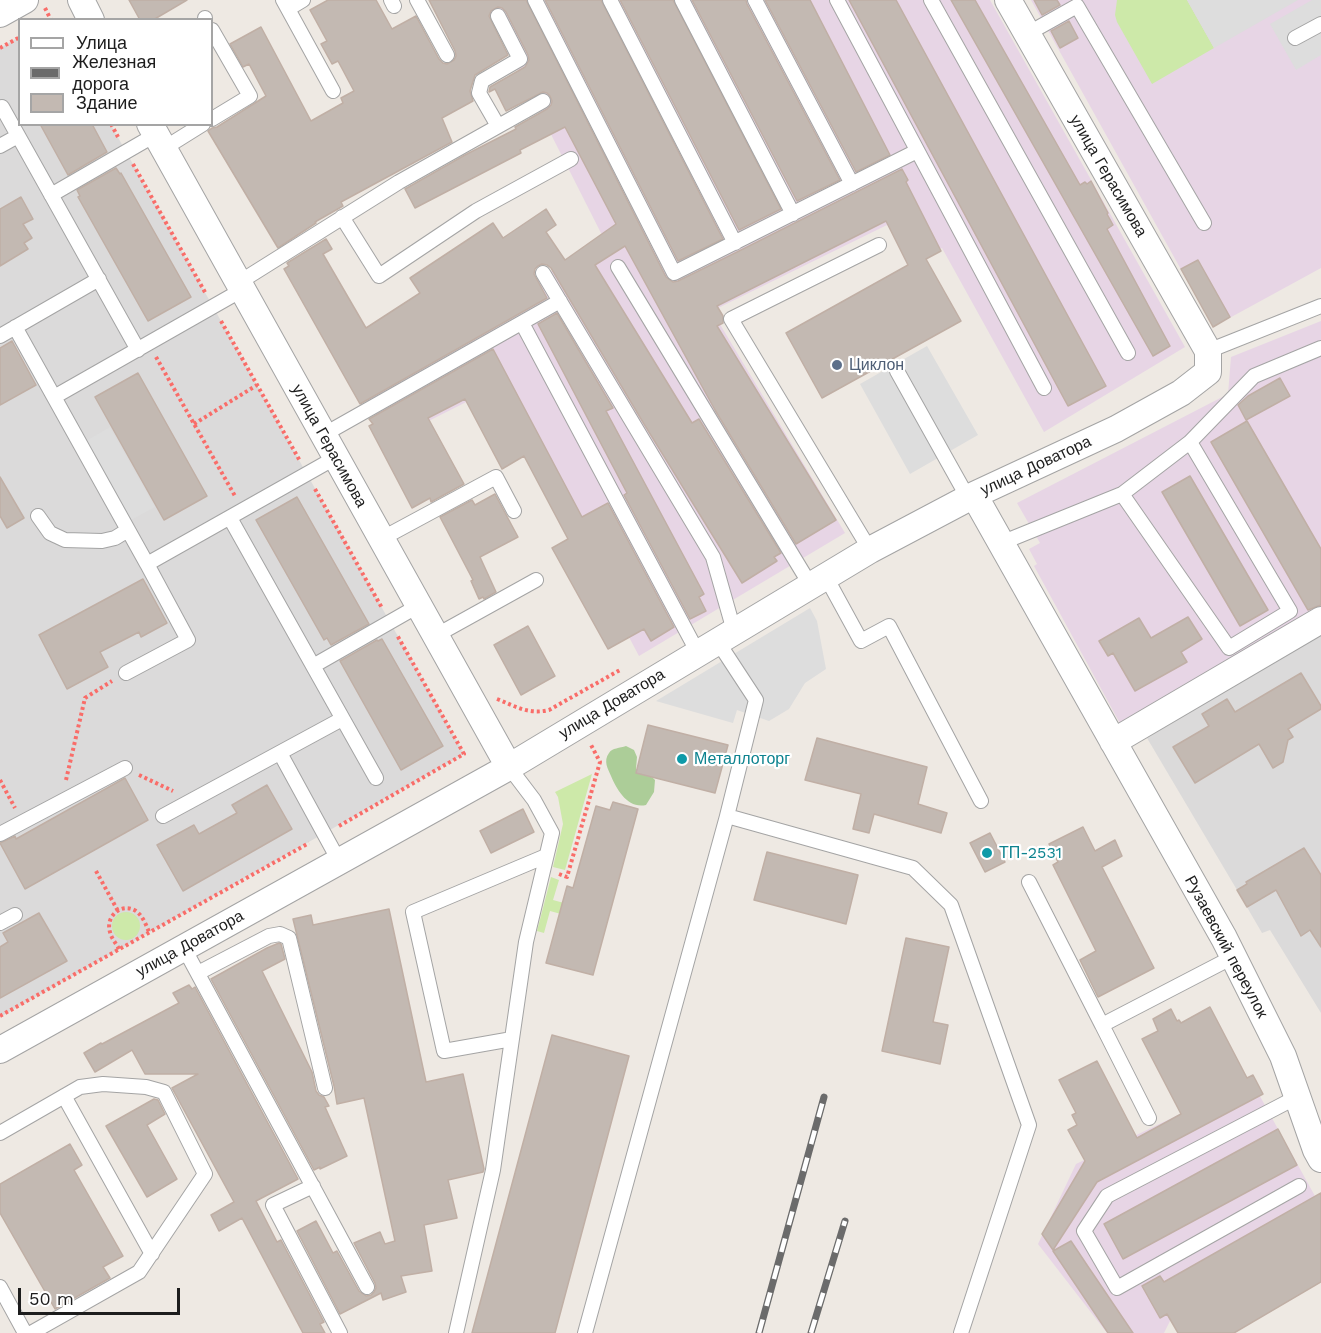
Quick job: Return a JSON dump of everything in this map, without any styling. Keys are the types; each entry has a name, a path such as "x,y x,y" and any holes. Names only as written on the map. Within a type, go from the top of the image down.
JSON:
{"street":[{"path":"0,14 25,0"},
{"path":"81,0 90,18"},
{"name":"улица Герасимова","path":"1008,0 1208,351"},
{"name":"улица Герасимова","path":"156,136 508,767"},
{"name":"улица Доватора","path":"0,1050 508,767 870,550 971,497 1116,429 1181,393 1208,372 1208,351"},
{"name":"Рузаевский переулок","path":"971,497 1001,543 1224,938 1283,1056 1321,1159"},
{"path":"1113,742 1321,620"}],"lane":[{"path":"303,0 285,4 333,92"},
{"path":"417,0 447,55"},
{"path":"535,0 674,273 917,151"},
{"path":"610,0 735,243"},
{"path":"682,0 793,214"},
{"path":"755,0 852,184"},
{"path":"837,0 1044,387"},
{"path":"931,0 1128,353"},
{"path":"1027,34 1082,3 1204,223"},
{"path":"498,16 520,59 482,81 479,93 498,126"},
{"path":"1295,38 1321,24"},
{"path":"213,32 250,96 213,118"},
{"path":"54,397 213,307 342,217 399,182 543,101"},
{"path":"2,107 99,279 143,346"},
{"path":"51,195 156,136 195,126"},
{"path":"0,146 18,136"},
{"path":"342,217 378,276 476,211 571,159"},
{"path":"870,550 731,319 879,245"},
{"path":"618,267 818,581 861,641 889,626 981,801"},
{"path":"543,273 713,557 717,642"},
{"path":"0,336 99,279"},
{"path":"323,435 560,301"},
{"path":"1208,351 1321,306"},
{"path":"522,323 717,642 756,700 727,816 585,1333"},
{"path":"15,327 188,640 126,673"},
{"path":"1001,543 1122,494 1190,442 1254,376 1321,348"},
{"path":"897,371 971,497"},
{"path":"1122,494 1228,648 1290,611 1190,442"},
{"path":"147,564 335,458"},
{"path":"381,539 496,477 514,511"},
{"path":"38,516 50,533 65,540 102,541 116,538 128,530"},
{"path":"230,518 376,778"},
{"path":"435,636 536,580"},
{"path":"313,666 418,606"},
{"path":"163,816 342,718"},
{"path":"280,753 339,861"},
{"path":"456,1333 493,1170 526,942 552,833 534,800 508,767"},
{"path":"0,834 125,768"},
{"path":"727,816 914,868 951,905 1029,1125 962,1333"},
{"path":"512,1039 444,1051 413,912 546,856"},
{"path":"1029,882 1149,1118"},
{"path":"0,923 15,915"},
{"path":"198,973 269,936 280,934 290,938 325,1088"},
{"path":"184,948 367,1287"},
{"path":"1102,1026 1233,957"},
{"path":"0,1133 80,1087 103,1084 146,1087 164,1092 205,1174 139,1272 31,1333"},
{"path":"64,1096 152,1254"},
{"path":"1297,1097 1107,1196 1084,1231 1117,1288 1299,1186"},
{"path":"313,1186 273,1205 340,1333"},
{"path":"0,1287 25,1333"}],"path":[{"path":"0,48 18,38"},
{"path":"0,1016 464,754 112,126"},
{"path":"143,346 194,423 243,510"},
{"path":"194,423 257,385"},
{"path":"490,696 524,710 539,712 549,710 628,666"},
{"path":"61,801 85,698 126,673"},
{"path":"434,700 439,696"},
{"path":"554,873 567,877 600,762 579,724"},
{"path":"125,768 192,800"},
{"path":"0,780 23,822"},
{"path":"96,871 118,910"},
{"path":"119,949 109,926 112,915 118,910 127,908 138,912 149,932"}],"shaded area":[{"path":"483,0 990,0 1185,347 1044,432 942,248 920,256 897,239 887,225 712,311 845,533 639,656 496,387 389,441 359,388 604,239"},
{"path":"1031,0 1321,0 1321,268 1213,327"},
{"path":"1187,0 1298,0 1214,48"},
{"path":"1312,0 1321,0 1321,55 1296,70 1270,24"},
{"path":"18,38 18,126 112,126 464,754 0,1017 0,48"},
{"path":"1321,321 1321,606 1122,727 1034,566 1037,564 1029,549 1040,543 1017,503 1228,394 1231,357"},
{"path":"927,346 978,435 910,474 860,384"},
{"path":"110,427 155,507 131,520 86,441"},
{"path":"810,608 817,621 826,669 805,683 789,709 769,721 737,710 733,723 656,701"},
{"path":"1321,633 1321,1013 1270,930 1262,933 1147,738"},
{"path":"1251,1080 1321,1207 1173,1315 1164,1333 1107,1333 1038,1244 1076,1164"}],"green space":[{"path":"1117,0 1187,0 1214,48 1152,84 1117,22 1115,15"},
{"path":"626,746 634,750 637,757 636,769 655,780 654,792 646,805 634,804 624,797 616,787 607,768 606,759 610,751"},
{"path":"592,774 565,870 553,867 563,824 555,792"},
{"path":"551,877 559,880 553,900 564,903 561,914 550,911 544,933 537,931"},
{"path":"126,912 136,916 140,926 136,936 126,940 116,936 112,926 116,916"}],"building":[{"path":"129,0 187,0 156,18 139,18"},
{"path":"328,0 376,0 392,29 416,16 439,59 447,64 454,60 455,51 429,0 526,0 666,277 673,282 902,169 908,180 906,182 941,251 926,259 961,321 822,398 786,333 908,265 886,221 717,306 723,316 723,323 717,326 836,520 796,544 715,410 625,246 595,265 692,423 699,419 781,553 774,557 777,561 742,583 551,268 547,265 538,266 534,274 547,298 360,404 284,269 289,266 287,263 326,239 332,249 323,254 366,328 420,293 410,278 493,223 503,238 546,209 556,225 546,232 565,260 616,224 565,127 520,150 521,153 415,208 405,189 516,129 515,127 551,105 550,96 543,92 506,111 495,89 489,92 490,87 525,67 529,60 506,12 498,7 491,11 489,16 508,55 475,75 470,91 473,101 442,118 452,142 341,202 343,206 278,248 208,131 266,96 249,64 243,67 230,44 261,27 311,121 343,103 341,98 354,91 338,61 332,64 321,44 327,41 310,10"},
{"path":"545,0 601,0 723,239 678,261"},
{"path":"620,0 673,0 781,209 739,230"},
{"path":"692,0 746,0 840,180 797,201"},
{"path":"765,0 810,0 890,155 856,172"},
{"path":"849,0 896,0 1106,386 1068,406"},
{"path":"951,0 975,0 1080,185 1091,181 1113,225 1107,229 1170,346 1153,356"},
{"path":"1034,0 1057,0 1060,5 1042,15"},
{"path":"1069,21 1078,38 1060,48 1051,31"},
{"path":"41,126 93,126 107,152 68,175"},
{"path":"116,168 121,173 191,297 148,321 78,197 80,196 77,190"},
{"path":"21,197 33,219 23,224 32,238 24,243 28,249 0,266 0,209"},
{"path":"1198,260 1230,317 1213,327 1181,269"},
{"path":"557,313 613,408 606,411 704,594 699,597 706,611 690,619 624,495 627,493 538,324"},
{"path":"12,341 36,385 0,405 0,348"},
{"path":"493,349 582,517 608,503 674,627 651,641 644,629 608,649 552,548 568,539 524,456 502,469 465,399 428,418 464,484 431,502 430,498 412,508 369,426 373,424 369,419"},
{"path":"138,373 207,496 164,520 95,397"},
{"path":"1280,378 1290,396 1246,420 1238,405 1248,396"},
{"path":"1247,421 1321,549 1321,605 1308,610 1211,442"},
{"path":"1190,476 1268,610 1240,626 1162,492"},
{"path":"0,477 24,518 7,528 0,516"},
{"path":"495,494 518,537 480,557 496,592 484,599 483,597 479,599 471,581 473,580 440,517 472,500 475,505"},
{"path":"297,497 369,624 331,645 327,638 324,640 256,520"},
{"path":"143,579 167,623 141,637 139,632 100,652 108,667 67,689 39,635"},
{"path":"1188,617 1202,639 1181,652 1187,662 1135,691 1113,653 1108,656 1099,641 1139,618 1151,638"},
{"path":"528,626 555,676 521,695 494,645"},
{"path":"382,639 443,746 401,770 340,661"},
{"path":"1301,673 1321,709 1288,729 1293,737 1288,740 1283,762 1273,768 1259,744 1195,783 1173,747 1209,726 1202,714 1227,699 1235,712"},
{"name":"Металлоторг","path":"648,725 728,745 715,793 636,773"},
{"path":"817,738 927,767 918,804 947,813 941,833 874,814 869,833 853,829 861,794 805,780"},
{"path":"125,778 148,820 25,889 0,843 15,836 16,839"},
{"path":"267,785 292,829 183,891 157,845 194,825 199,834 237,813 232,805"},
{"path":"613,802 638,809 593,975 546,963 567,886 573,888 596,806 610,810"},
{"path":"523,809 534,832 491,853 480,831"},
{"path":"1083,827 1095,851 1115,840 1122,856 1102,867 1154,968 1098,997 1080,960 1096,951 1053,865 1058,862 1049,844"},
{"name":"ТП-2531","path":"990,833 1005,862 985,872 970,843"},
{"path":"1304,848 1321,875 1321,947 1310,930 1301,936 1276,890 1247,907 1237,890 1247,884 1246,882"},
{"path":"767,852 858,875 846,924 754,900"},
{"path":"389,909 426,1082 463,1074 484,1169 483,1172 448,1180 457,1218 424,1225 432,1271 401,1276 406,1292 383,1300 381,1293 340,1314 297,1231 316,1221 333,1253 337,1251 359,1291 366,1296 374,1292 375,1283 354,1243 380,1232 385,1244 395,1241 364,1098 337,1104 293,919 311,915 313,925"},
{"path":"39,913 67,961 0,998 0,947 8,942 3,933"},
{"path":"906,938 949,947 933,1022 948,1025 940,1064 882,1051"},
{"path":"279,943 285,959 262,971 312,1072 316,1091 324,1097 329,1106 325,1107 347,1156 320,1169 320,1167 314,1170 211,979"},
{"path":"189,985 192,989 195,987 298,1179 256,1201 277,1242 281,1240 324,1322 320,1324 325,1333 303,1333 242,1218 219,1231 211,1215 234,1202 172,1088 198,1074 145,1074 132,1050 95,1072 84,1053 179,1003 173,993"},
{"path":"1210,1007 1247,1078 1253,1075 1263,1094 1097,1182 1053,1250 1042,1234 1085,1161 1068,1130 1077,1125 1072,1115 1076,1113 1059,1080 1097,1061 1137,1138 1181,1114 1142,1039 1158,1031 1153,1019 1171,1009 1177,1021 1181,1023"},
{"path":"552,1035 629,1056 555,1333 472,1333"},
{"path":"154,1099 158,1100 165,1114 147,1125 177,1179 147,1197 106,1126"},
{"path":"1278,1129 1297,1165 1123,1259 1104,1224"},
{"path":"70,1144 82,1165 74,1170 123,1256 103,1267 110,1278 55,1309 0,1213 0,1184"},
{"path":"1321,1193 1321,1282 1234,1333 1178,1333 1167,1314 1160,1318 1142,1286 1160,1276 1164,1282"},
{"path":"1071,1241 1133,1333 1108,1333 1053,1251"}],"railway":[{"path":"759,1333 824,1097"},
{"path":"811,1333 845,1221"}],"place":[{"name":"Циклон","path":"837,365"},
{"name":"Металлоторг","path":"682,759"},
{"name":"ТП-2531","path":"987,853"}]}
